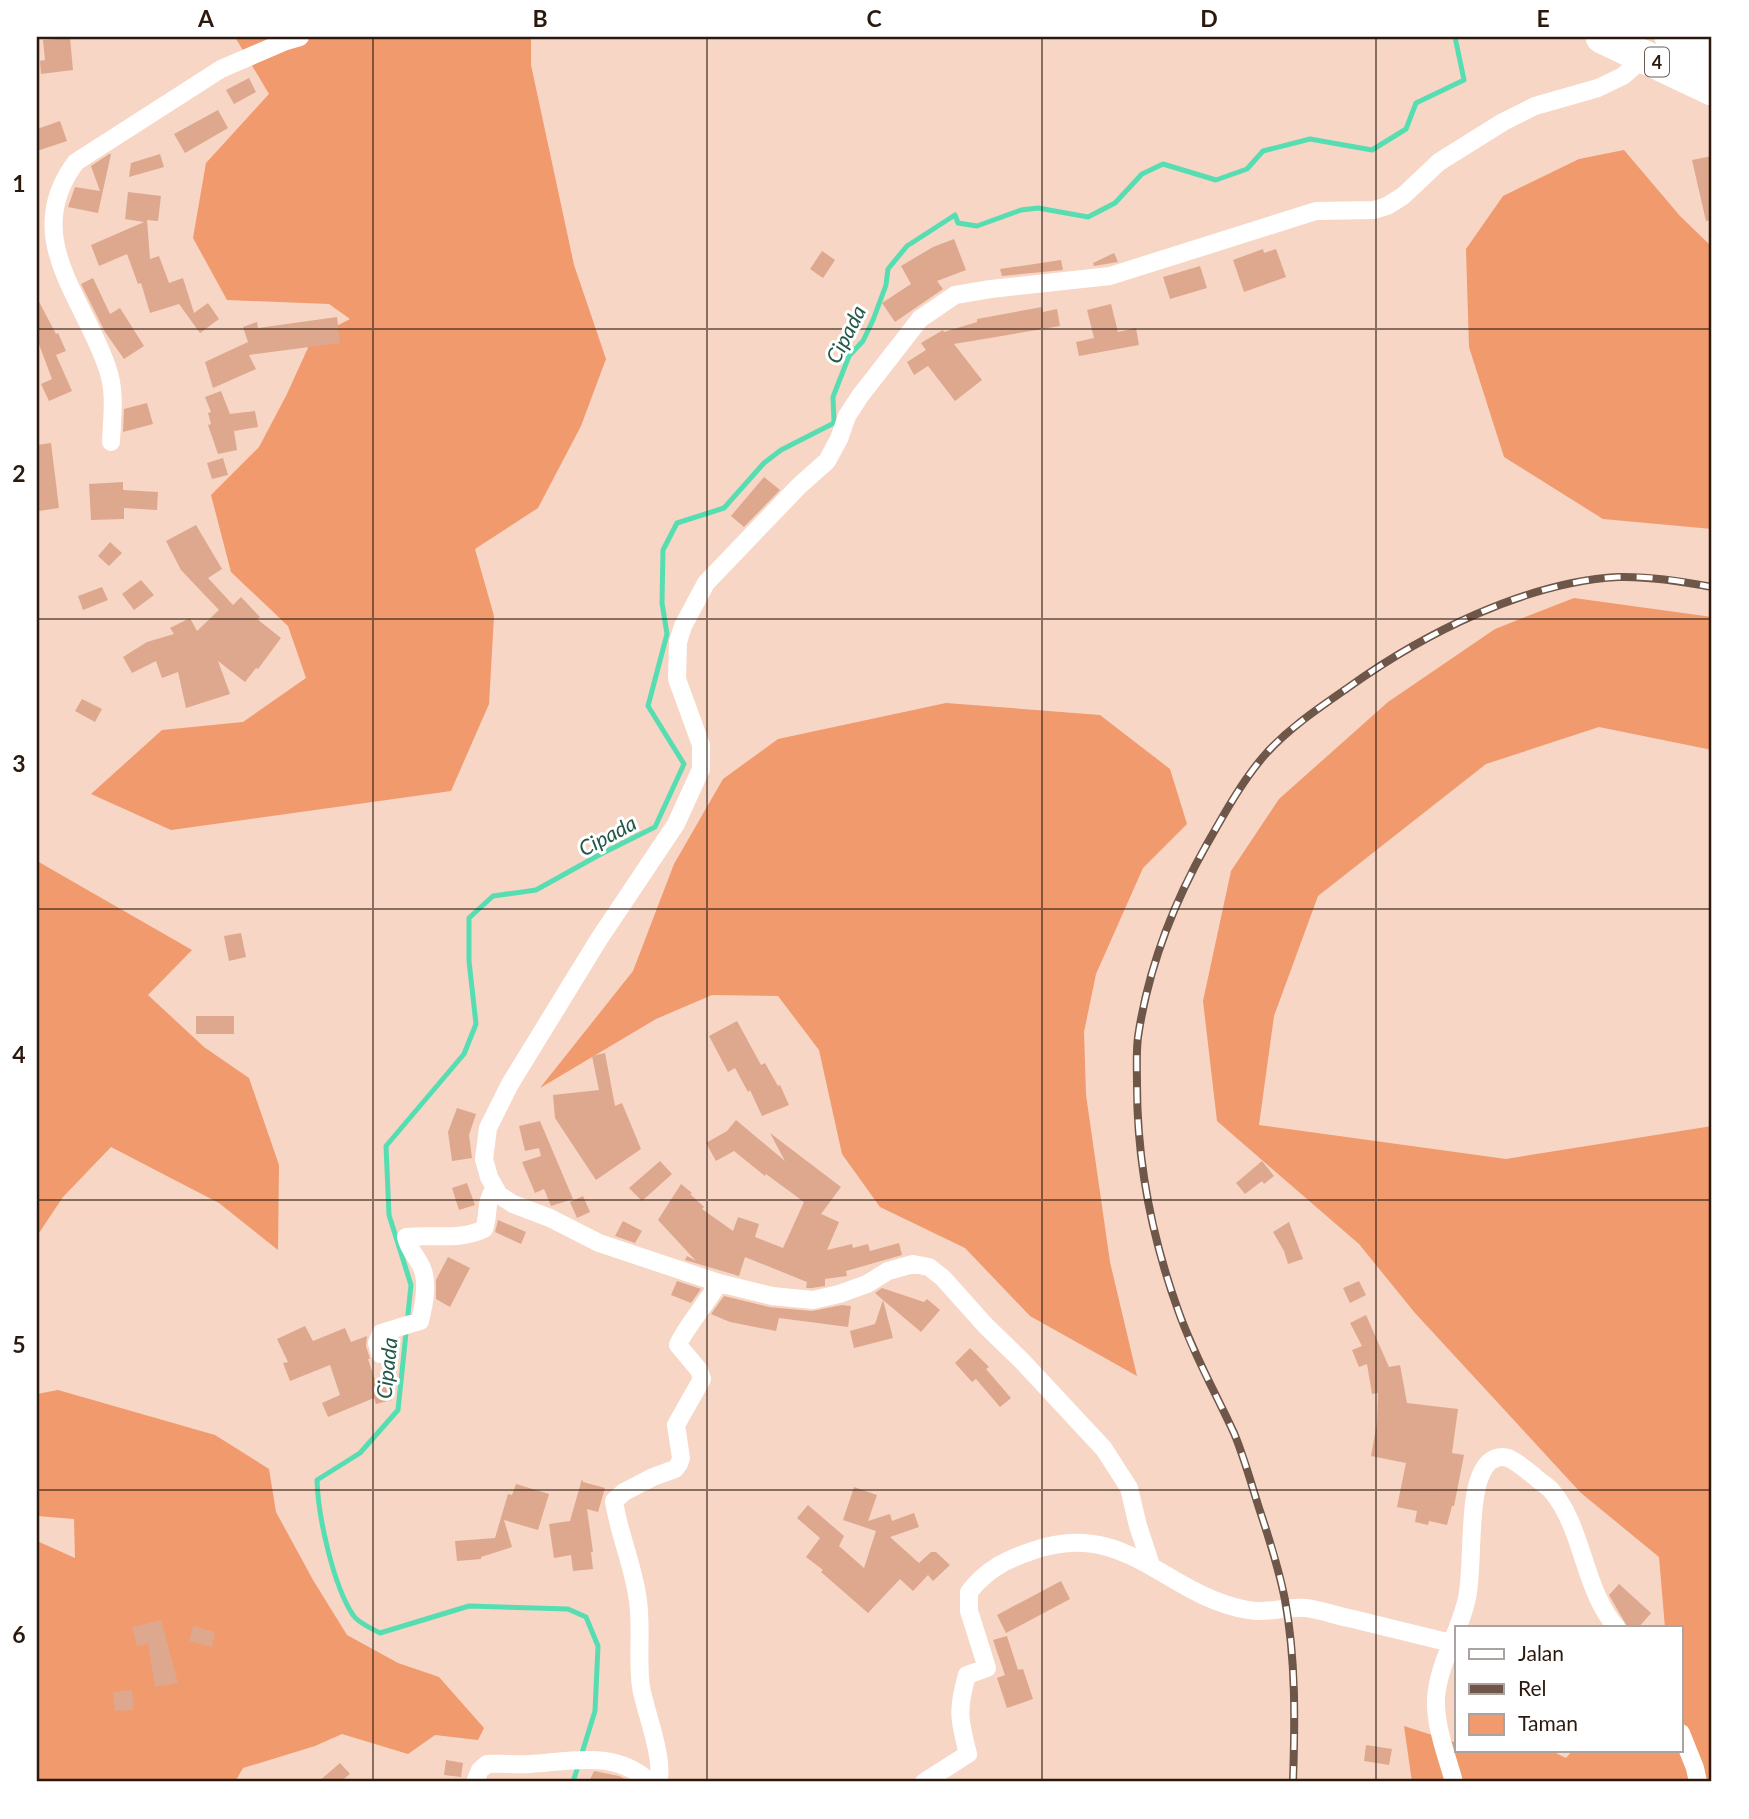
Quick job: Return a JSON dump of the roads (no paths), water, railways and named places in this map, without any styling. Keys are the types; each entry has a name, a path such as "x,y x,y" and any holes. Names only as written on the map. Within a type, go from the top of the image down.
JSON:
{"highway":[{"name":"4","path":"1602,37 1712,89"},
{"name":"4","path":"1669,37 1712,57"}],"street":[{"path":"111,442 113,398 108,368 75,299 56,241 54,202 63,179 76,162 221,69 300,37"},
{"path":"1151,1565 1129,1488 1104,1449 943,1278 929,1267 913,1264 888,1271 867,1284 813,1300 772,1296 719,1283 599,1243 550,1217 513,1204 499,1195 484,1159 488,1128 510,1084 598,939 676,824 701,769 701,745 677,679 678,642 683,626 706,583 799,486 827,461 847,416 860,396 920,319 955,295 1110,275 1316,211 1374,210 1387,206 1403,196 1439,162 1493,128 1535,106 1598,88 1623,76 1669,37"},
{"path":"380,1354 377,1343 380,1334 418,1321 422,1310 425,1277 410,1251 406,1237 472,1235 484,1229 488,1218 488,1198 495,1188"},
{"path":"658,1782 658,1762 639,1669 638,1599 614,1501 624,1492 653,1476 675,1469 679,1464 681,1458 676,1425 702,1379 699,1370 678,1345 679,1339 719,1283"},
{"path":"1457,1626 1467,1599 1472,1561 1472,1517 1478,1485 1485,1466 1500,1457 1518,1463 1550,1490 1564,1510 1604,1614 1614,1626"},
{"path":"924,1782 968,1754 959,1724 960,1700 967,1675 988,1668 967,1602 968,1591 984,1574 1019,1555 1053,1544 1089,1542 1119,1549 1151,1565 1194,1593 1249,1611 1305,1608 1451,1643"},
{"path":"1454,1782 1437,1720 1436,1701 1439,1679 1455,1632"},
{"path":"1682,1736 1698,1782"},
{"path":"475,1782 486,1764 598,1758 626,1767 650,1782"}],"waterway":[{"name":"Cipada","path":"573,1782 595,1711 598,1646 586,1617 568,1609 469,1606 380,1633 358,1620 346,1602 328,1550 318,1495 317,1480 360,1453 398,1410 411,1285 389,1215 386,1146 464,1054 476,1024 469,961 469,918 493,896 536,890 655,827 684,764 648,706 667,634 662,603 663,550 677,523 724,508 764,463 781,450 834,423 833,397 849,356 863,341 873,320 886,285 888,269 907,246 955,215 958,223 977,226 1021,210 1038,208 1088,217 1115,203 1142,174 1163,164 1216,180 1247,169 1263,151 1310,139 1372,150 1406,129 1416,103 1464,80 1455,37"}],"railway":[{"path":"1293,1782 1293,1668 1289,1623 1280,1577 1238,1442 1190,1342 1178,1310 1161,1255 1143,1171 1138,1114 1137,1043 1148,987 1163,937 1195,867 1226,810 1255,767 1293,728 1378,667 1442,630 1512,600 1548,589 1618,577 1665,579 1712,587"}]}
